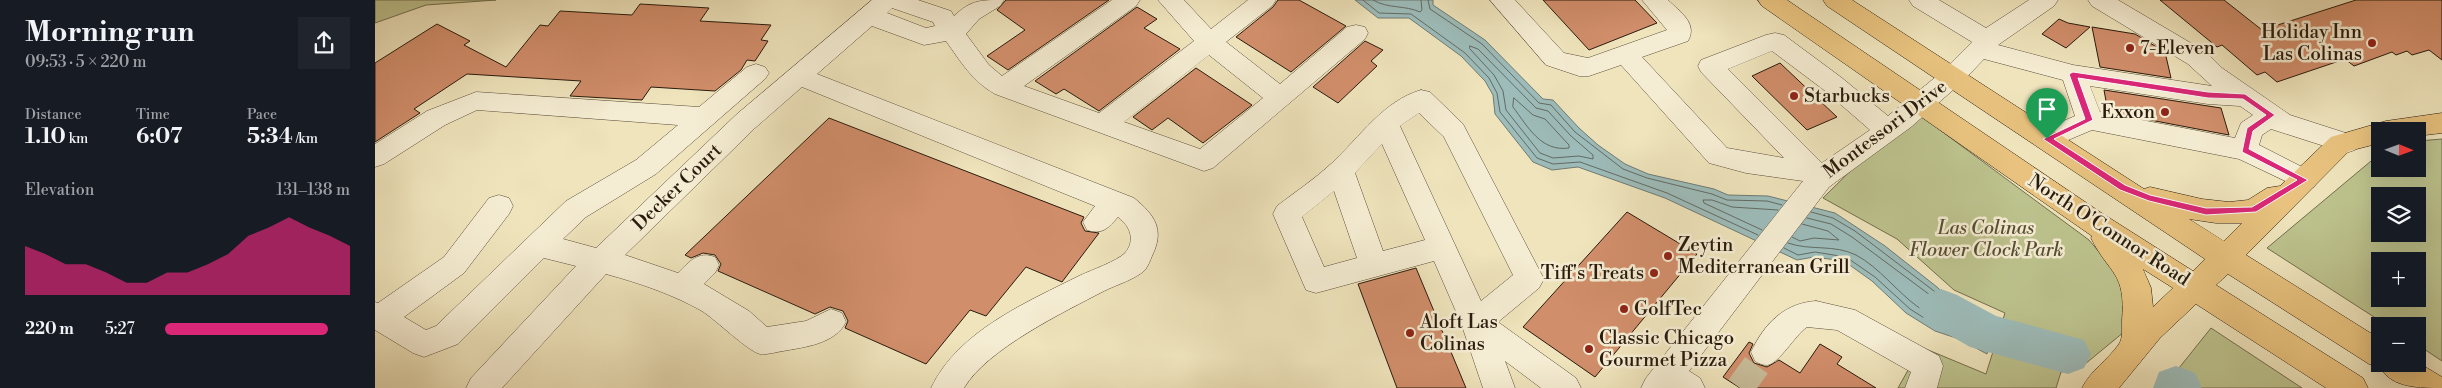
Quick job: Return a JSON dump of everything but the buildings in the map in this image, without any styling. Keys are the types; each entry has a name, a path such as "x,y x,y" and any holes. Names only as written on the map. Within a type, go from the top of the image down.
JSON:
{"main road":[{"name":"North O'Connor Road","path":"1770,0 1922,103 2089,220 2352,388"},
{"path":"1835,0 2225,257 2371,349"},
{"path":"2426,125 2442,123"},
{"path":"2098,388 2120,366 2149,329 2340,144 2371,136"},
{"path":"2122,188 2177,206 2206,212 2229,212 2253,210 2304,180"},
{"path":"2089,220 2120,254 2135,279 2139,293 2135,346"},
{"path":"2407,372 2433,388"}],"street":[{"path":"893,0 943,16 951,33 980,71 992,82 1102,125 1204,161 1356,33"},
{"path":"878,8 909,31 924,37 951,33 971,13 992,0"},
{"path":"1004,88 1128,0"},
{"path":"1170,0 1208,42 1280,98"},
{"path":"1102,125 1264,0"},
{"path":"1502,0 1555,59 1579,67 1589,67 1679,35 1680,28 1654,0"},
{"path":"1921,0 1984,44 2073,74 2208,95 2245,97"},
{"name":"Montessori Drive","path":"1671,383 1750,268 1816,178 1887,130 1922,103 1952,77 1984,44 2046,0"},
{"path":"2100,0 2197,58 2213,74 2281,122 2346,143"},
{"name":"Decker Court","path":"482,388 600,261 746,121 878,8"},
{"path":"909,31 929,12"},
{"path":"1816,178 1710,66 1775,41 1887,130"},
{"path":"1625,54 1718,156 1745,164 1816,178"},
{"path":"499,206 454,265 377,316 424,344 447,335 575,209 646,167 756,73"},
{"path":"2073,74 2089,120"},
{"path":"798,76 1098,210 1139,217 1146,231 1144,246 1134,262 991,340 962,364 949,380 947,388"},
{"path":"1442,247 1315,281 1287,214 1341,171 1386,123 1421,99 1454,132 1529,279 1476,323"},
{"path":"375,157 437,117 457,107 476,101 706,117"},
{"path":"2245,150 2250,130 2271,115"},
{"path":"2047,139 2089,120 2245,150 2304,180"},
{"path":"1386,123 1476,323 1499,388"},
{"path":"1341,171 1374,265"},
{"path":"539,245 661,277 724,309 749,328 761,341 811,333 831,322"},
{"path":"691,291 713,268"},
{"path":"1766,352 1783,327 1796,316 1813,314 1831,315 1844,319 1925,377"},
{"path":"1476,323 1565,388"}],"green space":[{"path":"375,0 496,0 426,5 375,23"},
{"name":"Las Colinas Flower Clock Park","path":"1921,116 2089,240 2124,282 2124,332 2079,369 2061,372 2056,388 1898,388 1921,347 1986,374 2005,313 1954,290 1897,239 1823,198 1902,120"},
{"path":"2442,139 2442,361 2426,350 2426,317 2374,317 2267,248 2371,161 2371,178 2426,178 2426,140"},
{"path":"2211,328 2302,388 2163,388"}],"water":[{"path":"1355,0 1433,0 1433,5 1485,40 1543,99 1553,100 1598,145 1625,164 1648,174 1714,189 1728,195 1768,196 1835,213 1885,246 1937,287 1958,307 1995,323 1987,354 1959,339 1935,331 1906,313 1872,281 1844,261 1814,257 1797,260 1665,198 1578,167 1552,170 1533,162 1495,114 1493,95 1485,81 1461,56 1409,18 1378,18"}],"waterway":[{"path":"1941,308 1986,333 2068,354"}],"tunnel":[{"path":"1740,388 1766,352"}],"place":[{"name":"Holiday Inn Las Colinas","path":"2372,43"},
{"name":"7-Eleven","path":"2130,48"},
{"name":"Starbucks","path":"1794,96"},
{"name":"Exxon","path":"2165,112"},
{"name":"Zeytin Mediterranean Grill","path":"1668,256"},
{"name":"Tiff's Treats","path":"1654,273"},
{"name":"GolfTec","path":"1624,309"},
{"name":"Aloft Las Colinas","path":"1410,333"},
{"name":"Classic Chicago Gourmet Pizza","path":"1589,349"}],"route":[{"path":"2073,74 2208,95 2245,97 2271,115 2250,130 2245,150 2304,180 2253,210 2206,212 2149,198 2122,188 2047,139 2089,120 2073,74"}]}
